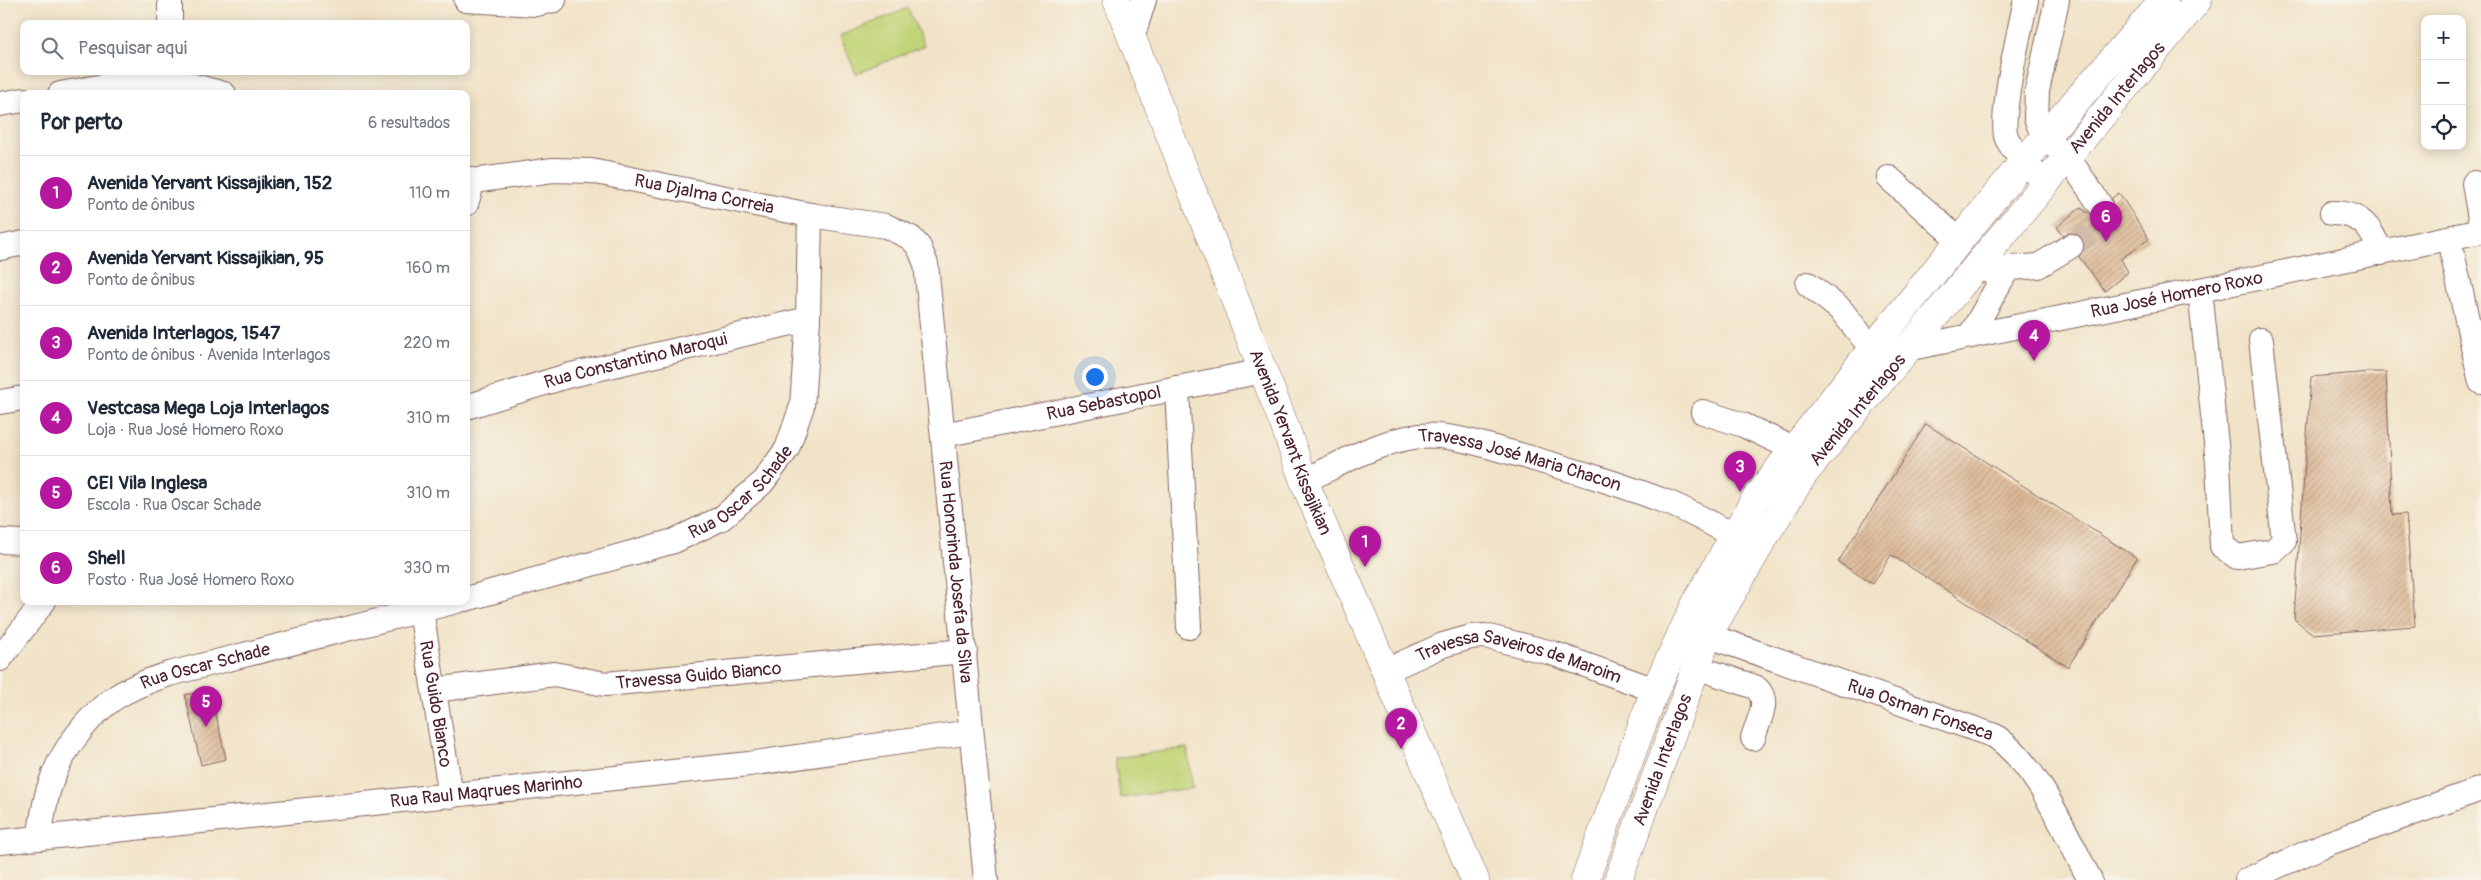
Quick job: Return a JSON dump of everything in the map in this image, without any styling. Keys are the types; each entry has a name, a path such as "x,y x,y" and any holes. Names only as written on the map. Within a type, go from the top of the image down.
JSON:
{"main road":[{"name":"Avenida Yervant Kissajikian","path":"1117,0 1263,371 1304,481 1475,880"},
{"name":"Avenida Interlagos","path":"1618,880 1696,667 1696,631 1734,535 1755,499 1872,349 2024,162 2164,0"},
{"name":"Avenida Interlagos","path":"1586,880 1655,690 1768,531 1803,476 1906,349 2198,0"}],"street":[{"path":"170,0 170,20"},
{"path":"466,0 536,4 554,0"},
{"path":"1132,38 1144,0"},
{"path":"2026,0 2006,110 2006,138 2024,162 2045,182"},
{"path":"2057,0 2035,106 2036,118 2044,138 2067,156 2100,205"},
{"path":"82,90 169,75 212,90"},
{"path":"0,104 20,101"},
{"name":"Rua Djalma Correia","path":"470,179 553,170 591,171 810,215 886,226 901,231 919,247 926,264"},
{"path":"1889,178 1960,241"},
{"path":"2474,183 2481,225"},
{"path":"2332,213 2346,213 2357,217 2373,233 2381,252"},
{"name":"Rua Oscar Schade","path":"470,598 674,541 722,518 762,482 787,449 802,406 808,319 810,215"},
{"name":"Rua José Homero Roxo","path":"1872,349 1906,349 2200,290 2481,230"},
{"path":"2449,238 2481,382"},
{"path":"0,248 20,244"},
{"path":"1971,271 2038,266 2072,246"},
{"name":"Rua Honorinda Josefa da Silva","path":"926,264 986,880"},
{"path":"1970,336 2008,268"},
{"path":"1808,284 1841,310 1872,349"},
{"path":"2200,290 2218,463 2222,546 2237,557 2272,551 2284,541 2261,340"},
{"name":"Rua Constantino Maroqui","path":"470,406 568,376 808,319"},
{"name":"Rua Sebastopol","path":"943,435 1263,371"},
{"path":"1177,388 1189,627"},
{"path":"0,402 20,399"},
{"path":"1704,412 1743,425 1794,449"},
{"name":"Travessa José Maria Chacon","path":"1304,481 1368,451 1403,439 1422,436 1446,438 1484,445 1589,474 1669,503 1734,535"},
{"path":"0,541 20,542"},
{"path":"0,659 41,605"},
{"name":"Rua Oscar Schade","path":"39,838 49,788 61,758 86,726 112,700 141,683 169,674 443,605"},
{"name":"Rua Guido Bianco","path":"421,611 451,796"},
{"name":"Rua Osman Fonseca","path":"1696,631 1995,736 2009,746 2024,763 2043,792 2090,880"},
{"name":"Travessa Saveiros de Maroim","path":"1385,671 1443,645 1471,637 1485,636 1552,653 1655,690"},
{"name":"Travessa Guido Bianco","path":"434,690 554,674 605,684 965,651"},
{"path":"1696,667 1755,687 1763,693 1765,700 1753,738"},
{"name":"Rua Raul Maqrues Marinho","path":"0,842 749,764 971,732"},
{"path":"2247,880 2326,844 2481,789"}],"green space":[{"path":"908,8 924,46 856,74 840,36"},
{"path":"1187,748 1193,788 1120,798 1115,758"}],"building":[{"path":"2119,193 2149,239 2121,259 2128,272 2105,291 2079,257 2085,246 2082,238 2071,232 2063,235 2057,227 2081,207 2094,218 2107,217 2113,211 2112,198"},
{"path":"2386,372 2392,515 2406,514 2415,626 2313,634 2294,619 2311,377"},
{"path":"1926,424 2137,558 2068,667 1891,555 1873,584 1838,562"},
{"path":"210,690 226,759 201,765 185,695"}],"tunnel":[{"path":"2071,246 2093,230 2099,220 2100,205"}],"place":[{"name":"Shell","path":"2106,242"},
{"name":"Vestcasa Mega Loja Interlagos","path":"2034,361"},
{"name":"Avenida Interlagos, 1547","path":"1740,492"},
{"name":"Avenida Yervant Kissajikian, 152","path":"1365,567"},
{"name":"CEI Vila Inglesa","path":"206,727"},
{"name":"Avenida Yervant Kissajikian, 95","path":"1401,749"}]}
